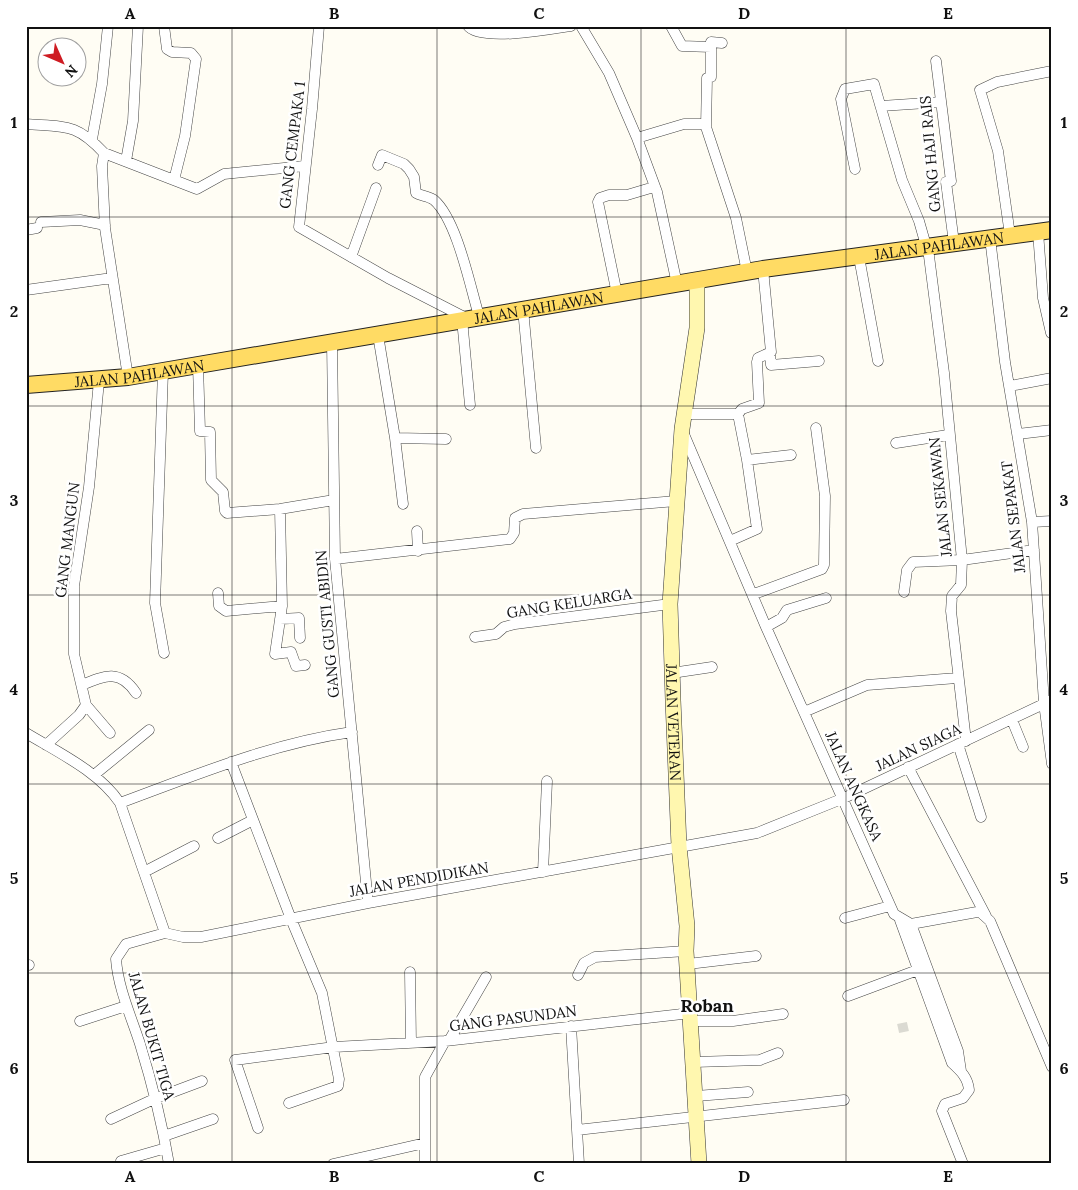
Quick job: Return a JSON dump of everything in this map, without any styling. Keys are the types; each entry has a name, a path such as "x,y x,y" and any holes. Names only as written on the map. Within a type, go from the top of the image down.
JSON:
{"main road":[{"name":"JALAN PAHLAWAN","path":"26,385 99,381 128,377 469,318 697,282 763,269 1045,231"}],"street":[{"path":"92,139 102,84 108,26"},
{"path":"126,161 133,120 138,26"},
{"path":"164,26 167,49 172,52 191,53 196,59 185,136 174,180"},
{"name":"GANG CEMPAKA 1","path":"319,26 312,108 298,227 351,257 469,318"},
{"path":"468,26 476,32 490,33 527,32 572,26"},
{"path":"581,26 610,73 637,138 654,186 677,284"},
{"path":"671,26 682,46 711,47"},
{"path":"722,43 711,42 711,77 707,78 706,127 736,218 747,272"},
{"name":"GANG HAJI RAIS","path":"936,61 951,181 946,182 954,243"},
{"path":"1010,235 998,151 980,90 997,82 1052,71"},
{"name":"JALAN SEKAWAN","path":"855,169 841,100 842,92 845,89 874,84 902,180 919,221 926,247 942,363 962,560 961,585 951,601 962,743 981,817"},
{"path":"881,106 942,102"},
{"path":"26,124 75,129 92,139 104,153 197,189 224,174 304,166"},
{"path":"637,138 684,124 703,124 706,127"},
{"path":"104,153 102,166 105,225 128,377"},
{"path":"378,165 382,155 404,164 414,178 416,193 432,198 446,215 456,241 469,318 470,405"},
{"path":"618,294 598,202 600,198 609,195 627,195 654,186"},
{"path":"351,257 376,188"},
{"path":"35,227 80,220 105,225"},
{"path":"1045,231 1044,298 1052,333"},
{"name":"JALAN SEPAKAT","path":"990,238 1010,386 1032,522 1052,764"},
{"path":"858,257 878,361"},
{"path":"763,269 771,365 819,361"},
{"path":"26,290 112,278"},
{"name":"JALAN VETERAN","path":"697,282 697,328 683,422 670,604 679,846 687,926 687,958 699,1164"},
{"path":"523,309 536,448"},
{"path":"378,335 395,438 403,504"},
{"name":"GANG GUSTI ABIDIN","path":"332,342 335,559 368,903"},
{"path":"683,422 738,414 742,409 759,403 757,362 758,358 770,354"},
{"path":"198,365 200,432 210,432 211,480 222,492 223,507 227,513 280,509 334,500"},
{"path":"163,371 155,603 164,653"},
{"path":"1010,386 1052,378"},
{"name":"GANG MANGUN","path":"86,705 74,654 74,586 89,487 99,381"},
{"path":"730,541 757,529 738,414"},
{"name":"JALAN ANGKASA","path":"683,422 766,627 844,798 890,906 900,920 922,969"},
{"path":"754,594 822,569 824,565 825,496 816,428"},
{"path":"1018,434 1052,430"},
{"path":"896,443 948,435"},
{"path":"395,438 446,439"},
{"path":"746,460 791,454"},
{"path":"335,559 510,539 514,534 515,518 523,514 676,501"},
{"path":"280,509 282,606 275,654 291,652 296,666 305,665"},
{"path":"1032,522 1052,520"},
{"path":"417,531 418,551"},
{"path":"904,592 907,570 913,562 962,560 1034,550"},
{"path":"218,593 219,606 226,612 282,606"},
{"path":"766,627 782,618 787,610 826,598"},
{"name":"GANG KELUARGA","path":"475,637 496,634 509,625 670,604"},
{"path":"280,619 299,618 300,638"},
{"path":"672,673 712,667"},
{"path":"82,685 109,676 126,680 136,693"},
{"path":"804,712 867,685 957,678"},
{"name":"JALAN SIAGA","path":"679,846 732,839 757,833 844,798 1048,702"},
{"path":"46,745 79,715 86,705 110,733"},
{"path":"1012,720 1023,747"},
{"path":"94,775 149,730"},
{"path":"120,802 231,762 304,740 352,732"},
{"path":"26,733 94,775 113,791 120,802 165,933"},
{"path":"231,762 291,919 322,993 334,1047 339,1079 338,1086 289,1103"},
{"path":"908,768 986,917"},
{"path":"543,872 547,781"},
{"path":"218,838 253,820"},
{"path":"144,872 194,846"},
{"name":"JALAN PENDIDIKAN","path":"165,933 183,937 201,937 368,903 679,846"},
{"path":"845,918 890,906"},
{"path":"900,920 910,924 977,912 986,917 990,921 1004,949 1052,1067"},
{"path":"910,924 922,969 952,1063 961,1071 968,1083 969,1090 963,1098 945,1104 942,1111 963,1164"},
{"name":"JALAN BUKIT TIGA","path":"165,933 126,944 119,951 116,966 126,1006 140,1045 164,1136 169,1164"},
{"path":"578,975 584,963 595,957 687,958 756,956"},
{"path":"848,996 922,969"},
{"path":"410,972 411,1043"},
{"path":"258,1128 235,1060 334,1047 447,1040 486,977"},
{"path":"80,1021 126,1006"},
{"name":"GANG PASUNDAN","path":"425,1164 425,1077 447,1040 571,1026 691,1017 733,1021 783,1014"},
{"path":"571,1026 579,1164"},
{"path":"694,1062 760,1060 778,1053"},
{"path":"111,1119 154,1099 202,1081"},
{"path":"696,1096 748,1092"},
{"path":"576,1130 844,1100"},
{"path":"164,1136 213,1119"},
{"path":"333,1164 425,1143"},
{"path":"121,1161 166,1148"}],"tunnel":[{"path":"902,1023 904,1032"}],"district":[{"name":"Roban","path":"707,1005"}]}
